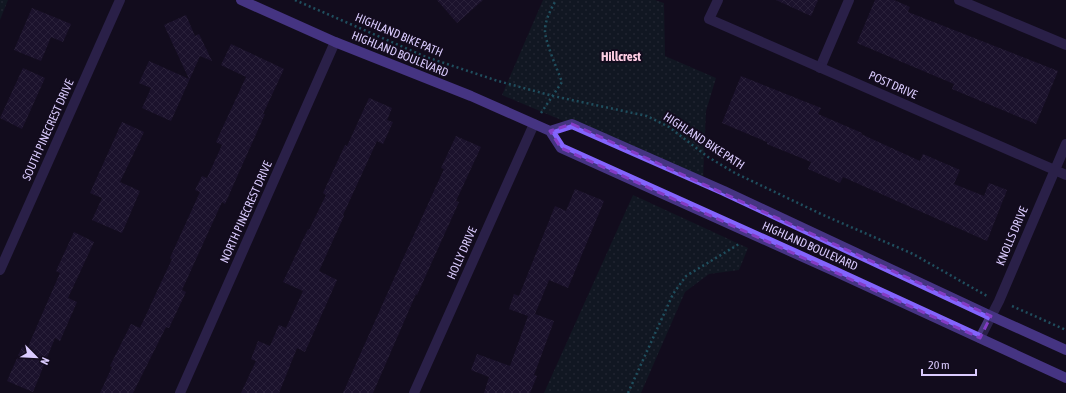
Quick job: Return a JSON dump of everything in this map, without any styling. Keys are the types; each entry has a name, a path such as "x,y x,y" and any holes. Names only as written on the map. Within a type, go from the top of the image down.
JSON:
{"main road":[{"name":"HIGHLAND BOULEVARD","path":"241,0 335,42 471,96 550,131 561,148 1066,378"},
{"name":"HIGHLAND BOULEVARD","path":"550,131 572,124 724,191 1066,350"}],"street":[{"name":"SOUTH PINECREST DRIVE","path":"0,270 120,0"},
{"name":"POST DRIVE","path":"718,0 710,19 1066,175"},
{"path":"820,68 849,0"},
{"path":"959,0 1066,45"},
{"name":"NORTH PINECREST DRIVE","path":"180,393 335,42"},
{"name":"HOLLY DRIVE","path":"414,393 534,124"},
{"name":"KNOLLS DRIVE","path":"980,338 998,301 1066,144"}],"path":[{"name":"HIGHLAND BIKE PATH","path":"295,0 426,57 498,82 553,96 647,116 669,126 708,157 735,173 821,214 913,254 940,268 979,293 1021,309 1066,330"},
{"path":"534,124 562,82 553,60 545,30 550,11 556,0"},
{"path":"628,393 673,294 686,276 753,235"}],"highlighted area":[{"path":"572,124 991,316 980,338 561,148 550,131"}],"green space":[{"path":"0,0 8,0 0,20"},
{"path":"543,0 655,0 664,3 665,56 716,78 706,111 703,180 502,95"},
{"path":"633,195 748,248 739,270 709,274 685,292 641,393 544,393"}],"building":[{"path":"437,0 483,0 457,23"},
{"path":"776,0 818,0 811,16"},
{"path":"875,0 894,0 910,7 908,12 1058,71 1036,124 952,89 954,84 857,43"},
{"path":"32,8 71,24 63,42 51,37 41,61 14,50"},
{"path":"186,15 195,36 199,34 212,61 200,56 171,121 142,108 151,88 139,83 149,61 189,79 164,25"},
{"path":"231,44 284,69 263,114 265,114 225,204 222,202 182,290 186,292 169,328 166,327 133,393 100,393 112,367 110,366 131,324 140,328 172,259 170,258 200,192 195,190 202,176 207,178 222,145 216,142 246,77 221,65"},
{"path":"23,68 45,78 22,129 0,118"},
{"path":"741,76 821,108 818,114 920,161 923,154 960,170 954,184 984,196 989,183 1007,190 987,241 843,177 840,183 808,169 811,162 722,123"},
{"path":"369,98 392,108 387,120 393,122 383,144 377,141 319,271 337,280 305,352 297,348 279,393 241,393 256,361 251,359 258,341 270,346 279,325 286,328 303,291 283,282 326,195 323,193"},
{"path":"122,122 144,132 120,182 140,191 122,233 92,220 102,198 90,193"},
{"path":"456,136 481,147 456,201 459,202 417,295 416,294 373,393 343,393 444,169 441,168"},
{"path":"575,189 604,201 568,288 549,280 535,314 554,321 534,375 537,376 530,393 484,393 489,377 471,370 477,354 510,366 528,316 509,309 514,294 519,296 555,206 566,211"},
{"path":"74,232 94,242 68,298 77,302 60,341 55,338 33,392 7,381 22,347 27,349 60,273 56,271"}],"district":[{"name":"Hillcrest","path":"621,56"}]}
